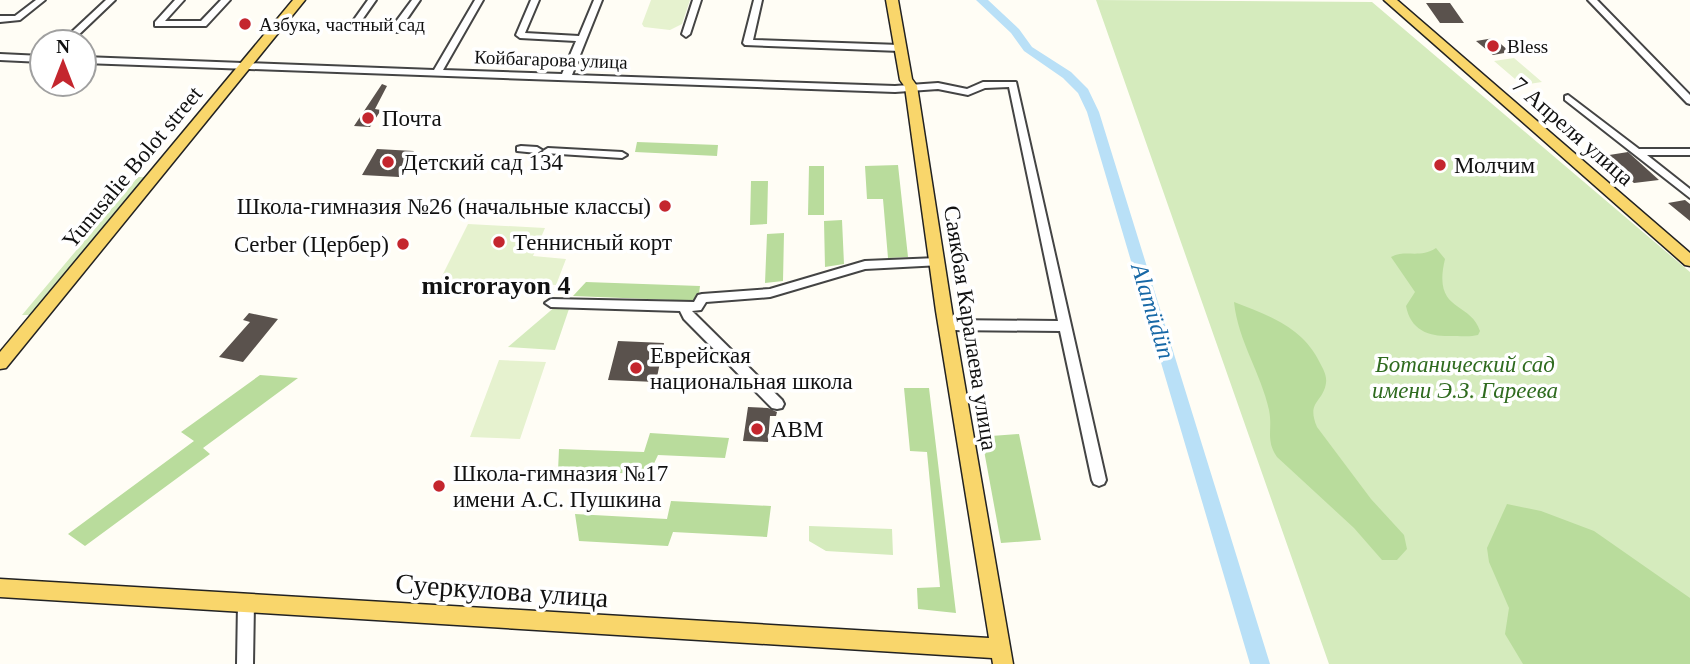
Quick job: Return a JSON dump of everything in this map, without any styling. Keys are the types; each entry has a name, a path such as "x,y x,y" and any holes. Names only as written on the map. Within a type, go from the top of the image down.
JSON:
{"main road":[{"name":"Yunusalie Bolot street","path":"0,363 299,0"},
{"name":"Саякбая Каралаева улица","path":"892,0 906,80 911,86 1002,657"},
{"name":"7 Апреля улица","path":"1390,0 1690,261"},
{"name":"7 Апреля улица","path":"1408,0 1429,32"},
{"name":"Суеркулова улица","path":"0,588 1002,657"}],"street":[{"path":"0,19 18,18 41,0"},
{"path":"81,28 111,0"},
{"path":"180,0 158,24 203,24 226,0"},
{"path":"372,0 353,30 395,30 416,0"},
{"path":"437,73 479,0"},
{"path":"535,0 520,35 581,39"},
{"path":"566,77 598,0"},
{"path":"686,34 697,0"},
{"path":"758,0 748,43 900,48"},
{"path":"1592,0 1690,101"},
{"path":"0,57 28,58"},
{"name":"Койбагарова улица","path":"98,61 895,89 938,86 968,92 983,85 1013,84 1065,326"},
{"path":"1569,99 1690,194"},
{"path":"522,149 622,155"},
{"path":"1637,152 1690,152"},
{"path":"551,303 698,307 702,298 770,293 865,265 937,262"},
{"path":"684,307 688,316 776,404"},
{"path":"947,325 1065,326 1098,480"},
{"path":"245,664 246,603"}],"green space":[{"path":"651,0 690,0 682,24 670,30 644,27 642,24"},
{"name":"Ботанический сад имени Э.З. Гареева","path":"1096,0 1372,2 1690,272 1690,664 1329,664"},
{"path":"1514,58 1542,82 1522,85 1494,61"},
{"path":"637,142 718,145 717,156 635,152"},
{"path":"898,165 908,257 888,258 883,199 867,199 865,166"},
{"path":"809,166 824,166 824,215 808,215"},
{"path":"138,177 145,177 30,315 22,315"},
{"path":"751,181 768,181 767,224 750,225"},
{"path":"842,220 844,264 825,267 824,221"},
{"name":"Теннисный корт","path":"468,224 545,228 533,256 566,259 556,285 441,278"},
{"path":"784,233 783,281 765,283 767,234"},
{"path":"1436,248 1445,259 1442,276 1444,289 1454,304 1475,321 1480,331 1478,335 1430,334 1412,322 1406,306 1415,292 1391,257 1424,253"},
{"path":"586,282 700,286 698,301 573,296"},
{"path":"1234,302 1283,324 1304,340 1313,351 1326,380 1313,412 1317,427 1371,499 1404,535 1407,549 1397,560 1382,560 1354,528 1273,451 1269,410 1240,330"},
{"path":"556,306 570,306 555,350 508,347"},
{"path":"499,360 546,362 520,439 470,437"},
{"path":"260,375 298,378 203,448 210,454 85,546 68,534 194,441 181,432"},
{"path":"904,388 929,388 956,613 918,609 917,588 940,587 927,452 910,451"},
{"path":"650,433 729,438 725,458 658,455 649,474 558,471 559,449 644,452"},
{"path":"1019,434 1041,540 1001,543 983,445 991,436"},
{"path":"671,501 771,506 767,537 673,532 668,546 579,541 575,514 667,519"},
{"path":"1507,504 1541,511 1594,531 1690,598 1690,664 1523,664 1505,634 1509,608 1489,562 1487,548"},
{"path":"809,526 892,529 893,555 826,551 809,541"}],"building":[{"path":"1426,3 1450,3 1464,23 1440,23"},
{"name":"Bless","path":"1494,38 1510,52 1493,55 1476,41"},
{"path":"382,84 387,86 375,109 381,110 370,127 354,126"},
{"name":"Детский сад 134","path":"377,149 414,151 399,177 362,175"},
{"path":"1628,152 1659,180 1634,183 1603,156"},
{"path":"1685,200 1690,204 1690,221 1668,203"},
{"path":"249,313 278,319 243,362 219,357 250,322 243,320"},
{"path":"618,341 664,343 656,382 608,380"},
{"name":"ABM","path":"748,407 768,408 777,412 776,416 770,416 768,442 743,441"}],"waterway":[{"name":"Alamüdün","path":"982,0 1015,31 1028,49 1067,75 1084,92 1093,112 1260,664"}],"place":[{"name":"Азбука, частный сад","path":"245,24"},
{"name":"Bless","path":"1493,46"},
{"name":"Почта","path":"368,118"},
{"name":"Детский сад 134","path":"388,162"},
{"name":"Молчим","path":"1440,165"},
{"name":"Школа-гимназия №26 (начальные классы)","path":"665,206"},
{"name":"Теннисный корт","path":"499,242"},
{"name":"Cerber (Цербер)","path":"403,244"},
{"name":"Еврейская национальная школа","path":"636,368"},
{"name":"ABM","path":"757,429"},
{"name":"Школа-гимназия №17 имени А.С. Пушкина","path":"439,486"}],"district":[{"name":"microrayon 4","path":"496,285"}]}
